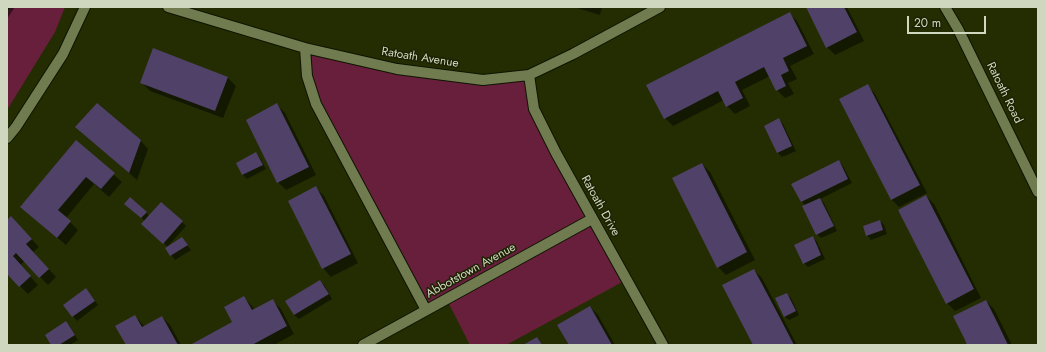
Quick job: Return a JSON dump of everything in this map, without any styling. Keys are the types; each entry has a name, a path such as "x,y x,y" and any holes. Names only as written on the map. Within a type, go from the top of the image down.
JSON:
{"street":[{"path":"7,138 16,128 63,54 85,7"},
{"name":"Ratoath Avenue","path":"168,7 305,48 397,69 483,80 529,75 573,54 660,7"},
{"name":"Ratoath Road","path":"945,7 958,29 1038,192"},
{"path":"305,48 307,76 316,104 426,310"},
{"name":"Ratoath Drive","path":"529,75 534,109 592,219 663,345"},
{"name":"Abbotstown Avenue","path":"363,345 592,219"}],"shaded area":[{"path":"11,7 65,7 55,32 7,110 7,12"},
{"path":"306,49 484,80 528,76 533,110 590,219 427,310 321,115"},
{"path":"592,219 626,280 506,345 470,345 448,302"}],"building":[{"path":"806,7 844,7 857,32 826,48"},
{"path":"790,12 807,46 783,58 789,71 781,75 786,86 776,91 764,67 735,82 743,98 726,107 718,91 664,119 646,85"},
{"path":"153,48 228,77 215,111 140,83"},
{"path":"868,84 920,185 891,200 839,99"},
{"path":"97,103 141,140 129,173 75,127"},
{"path":"277,103 309,167 277,183 246,120"},
{"path":"779,118 792,146 777,153 764,126"},
{"path":"76,140 115,173 101,189 86,177 58,210 71,221 57,238 20,207"},
{"path":"256,152 263,165 242,175 236,163"},
{"path":"839,160 848,179 801,202 791,184"},
{"path":"702,163 747,252 717,268 672,178"},
{"path":"316,186 351,254 322,269 288,201"},
{"path":"926,195 974,289 946,304 898,210"},
{"path":"130,197 147,212 141,218 124,204"},
{"path":"820,198 834,226 816,235 802,206"},
{"path":"161,202 183,221 163,244 141,224"},
{"path":"11,216 32,239 26,244 49,269 39,278 16,253 13,256 31,276 19,287 7,274 7,220"},
{"path":"880,220 883,230 866,236 863,226"},
{"path":"813,236 821,255 803,264 794,245"},
{"path":"182,237 188,245 170,256 165,248"},
{"path":"754,269 794,345 753,345 722,285"},
{"path":"320,280 329,294 294,315 285,301"},
{"path":"86,288 95,301 72,317 63,305"},
{"path":"787,293 796,311 784,317 775,298"},
{"path":"244,296 252,310 273,299 287,326 252,345 190,345 232,322 224,307"},
{"path":"986,300 1008,345 967,345 953,316"},
{"path":"590,306 612,345 569,345 557,325"},
{"path":"135,315 142,327 162,316 178,345 126,345 115,326"},
{"path":"66,321 75,335 59,345 51,345 45,335"},
{"path":"537,337 542,345 523,345"}]}
